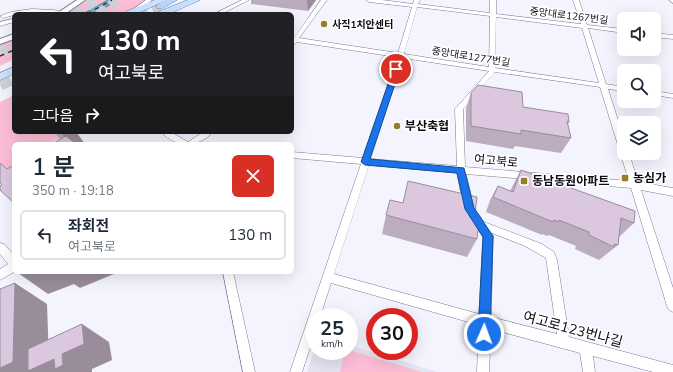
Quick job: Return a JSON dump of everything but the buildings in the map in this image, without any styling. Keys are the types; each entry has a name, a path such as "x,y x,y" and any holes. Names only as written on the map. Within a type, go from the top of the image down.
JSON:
{"highway":[{"path":"166,9 173,0"}],"main road":[{"path":"156,12 185,0"},
{"path":"140,12 166,9 196,0"},
{"path":"0,71 12,66"},
{"path":"0,77 12,71"},
{"path":"0,81 12,75"},
{"path":"0,86 12,81"}],"street":[{"path":"64,12 82,0"},
{"path":"132,12 149,0"},
{"path":"221,12 246,0"},
{"path":"294,40 324,0"},
{"name":"중앙대로1267번길","path":"370,0 417,3 494,15 617,30"},
{"path":"483,372 488,236 469,209 461,170 459,109 492,69 494,15 493,0"},
{"path":"576,0 634,185 672,299"},
{"path":"296,372 417,3"},
{"path":"21,12 31,10 46,10 54,12"},
{"path":"2,16 12,14"},
{"path":"2,16 12,21"},
{"path":"0,24 12,21"},
{"path":"661,36 673,37"},
{"path":"0,42 12,37"},
{"name":"중앙대로1277번길","path":"294,41 401,55 617,88"},
{"path":"661,94 673,96"},
{"path":"168,134 182,142"},
{"path":"194,142 205,134"},
{"name":"여고북로","path":"294,155 634,185 673,192"},
{"path":"480,225 520,240 545,251 550,255 564,342"},
{"path":"0,247 12,261"},
{"path":"0,276 12,267"},
{"path":"228,274 249,372"},
{"name":"여고로123번나길","path":"327,277 586,348 641,367 673,371"},
{"path":"586,348 589,372"}],"shaded area":[{"path":"86,0 146,0 128,11 123,12 67,12"},
{"path":"12,40 12,60 0,66 0,44"},
{"path":"12,96 12,134 66,134 52,142 12,142 12,166 4,171 0,167 0,102"},
{"path":"358,348 366,350 366,360 398,360 437,372 307,372 311,360 358,360"},
{"path":"358,353 366,355 366,360 382,360 422,372 340,372 343,360 358,360"}],"water":[{"path":"108,0 118,0 97,12 87,12"}],"tunnel":[{"path":"77,12 97,0"},
{"path":"101,12 118,0"},
{"path":"144,12 160,6"},
{"path":"0,52 12,46"},
{"path":"0,85 12,79"}],"railway":[{"path":"91,12 112,0"},
{"path":"0,56 12,51"}],"place":[{"name":"사직1치안센터","path":"324,24"},
{"name":"부산축협","path":"397,126"},
{"name":"농심가","path":"625,178"},
{"name":"동남동원아파트","path":"524,181"}],"route":[{"path":"396,69 365,162 461,170 469,209 488,236 484,334"}]}
